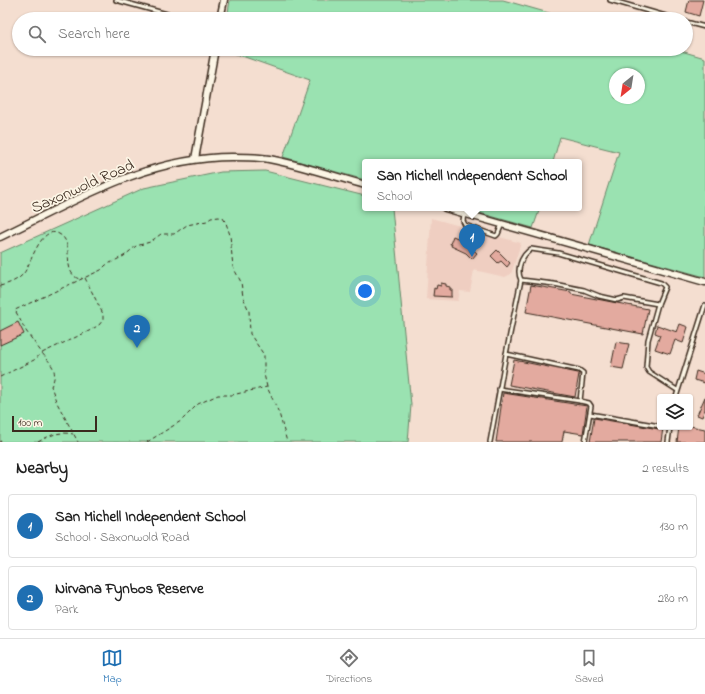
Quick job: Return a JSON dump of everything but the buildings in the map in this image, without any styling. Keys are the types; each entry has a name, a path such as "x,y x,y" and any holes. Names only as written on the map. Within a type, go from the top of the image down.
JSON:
{"street":[{"path":"221,12 224,0"},
{"path":"195,159 214,56"},
{"name":"Saxonwold Road","path":"0,237 120,179 146,170 195,159 224,157 268,159 362,185"},
{"path":"454,211 705,282"}],"lane":[{"path":"116,0 160,12"},
{"path":"610,0 652,12"},
{"path":"693,24 705,27"},
{"path":"464,214 463,222 465,225 496,236 502,224"},
{"path":"490,442 521,280 519,269 523,256 530,249 558,253 662,283 665,287 658,304 648,340 646,368 649,372 678,390"},
{"path":"521,280 562,286 617,300 624,298 658,304"},
{"path":"677,394 705,305"},
{"path":"506,354 579,370 583,375 580,401"},
{"path":"499,389 589,403 591,406 585,442"},
{"path":"590,414 657,425"},
{"path":"668,442 669,430"}],"path":[{"path":"78,442 56,401 51,386 55,379 55,373 52,366 26,331 15,310 101,270 106,265 124,256 136,246 150,242 161,234 174,234 187,225 219,216 223,218 226,223 230,236 233,267 242,282 243,297 249,311 250,334 264,355 264,374 267,387 279,412 287,442"},
{"path":"0,286 20,278 38,245 47,234 53,232 59,233 66,242 70,270 72,274 79,279 84,278"},
{"path":"0,378 34,360 42,353 99,325 103,320 104,314 84,278"},
{"path":"147,442 181,421 198,404 218,395 232,395 267,387"},
{"path":"38,442 53,434 61,432 74,434"}],"shaded area":[{"path":"431,218 521,243 511,274 505,277 474,270 470,292 460,291 458,301 426,299"}],"green space":[{"path":"230,0 503,0 545,12 228,12"},
{"path":"693,55 705,58 705,277 589,245 619,152 560,137 554,159 362,159 362,179 283,157 310,80 242,56 693,56"},
{"path":"265,171 362,195 362,211 392,211 411,405 408,442 0,442 0,253 144,188 221,172"},
{"path":"473,211 539,211 533,228"}],"place":[{"name":"San Michell Independent School","path":"472,257"},
{"name":"Nirvana Fynbos Reserve","path":"137,348"}]}
